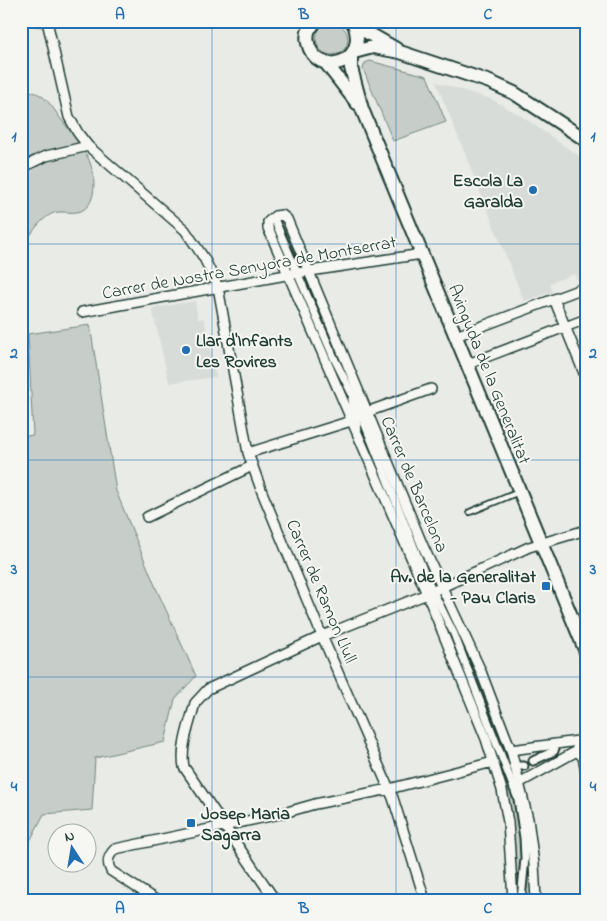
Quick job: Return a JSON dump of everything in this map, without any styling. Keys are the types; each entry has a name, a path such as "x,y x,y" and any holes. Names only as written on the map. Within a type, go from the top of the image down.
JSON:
{"main road":[{"path":"312,22 308,33 310,48 314,54 326,63 362,109"},
{"path":"353,23 357,39 351,68 362,109"},
{"path":"353,23 400,52"},
{"path":"326,63 335,64 343,62 353,54 373,47 400,52 490,82 514,93 586,140"},
{"name":"Avinguda de la Generalitat","path":"362,109 586,652"}],"street":[{"name":"Carrer de Ramon Llull","path":"47,21 69,116 78,133 88,146 185,230 204,258 218,287 248,453 252,466 322,636 389,789 425,900"},
{"path":"21,168 46,156 88,146"},
{"name":"Carrer de Barcelona","path":"293,274 268,228 268,222 275,216 282,215 287,219 367,412 434,591 480,669 511,750 512,771 520,783 528,819 534,864 536,900"},
{"path":"275,221 318,346 348,422 434,591 512,771 524,838 525,858 521,900"},
{"name":"Carrer de Nostra Senyora de Montserrat","path":"82,312 308,271 422,254"},
{"path":"293,274 347,384 397,497 393,509"},
{"path":"456,336 586,287"},
{"path":"554,299 586,378"},
{"path":"468,364 586,320"},
{"path":"347,384 359,433"},
{"path":"367,412 431,389"},
{"path":"248,453 348,422"},
{"path":"147,517 252,466"},
{"path":"275,900 184,767 184,750 195,703 208,690 322,636 434,591 540,543 586,530"},
{"path":"434,591 502,790 508,822 513,900"},
{"path":"511,750 578,741 586,737"},
{"path":"538,759 554,751 556,744"},
{"path":"520,783 586,746"},
{"path":"576,750 583,757 586,773"},
{"path":"156,900 114,875 108,866 110,854 120,848 389,789 493,762"}],"lane":[{"path":"470,512 520,492"}],"shaded area":[{"path":"21,21 50,21 49,25 42,27 21,24"},
{"path":"332,23 343,28 348,39 343,50 332,55 321,50 316,39 321,28"},
{"path":"370,61 427,76 446,122 393,141 363,69 365,63"},
{"name":"Escola La Garalda","path":"436,82 491,99 520,115 586,161 586,278 578,281 574,274 550,283 552,292 524,301"},
{"path":"21,91 36,93 51,105 88,158 94,179 94,187 91,201 87,207 77,212 56,212 48,216 21,248"},
{"path":"311,278 480,669 519,783 536,900 513,900 508,822 486,739 293,283"},
{"name":"Llar d'Infants Les Rovires","path":"195,301 198,319 204,318 216,377 169,383 152,308"},
{"path":"90,325 116,491 156,588 196,676 175,699 165,742 95,758 92,810 44,814 21,858 21,760 25,722 21,714 21,437 33,435 28,334"},
{"path":"21,344 23,355 24,427 21,428"}],"place":[{"name":"Escola La Garalda","path":"533,190"},
{"name":"Llar d'Infants Les Rovires","path":"186,350"},
{"name":"Av. de la Generalitat - Pau Claris","path":"546,586"},
{"name":"Josep Maria Sagarra","path":"191,823"}]}
